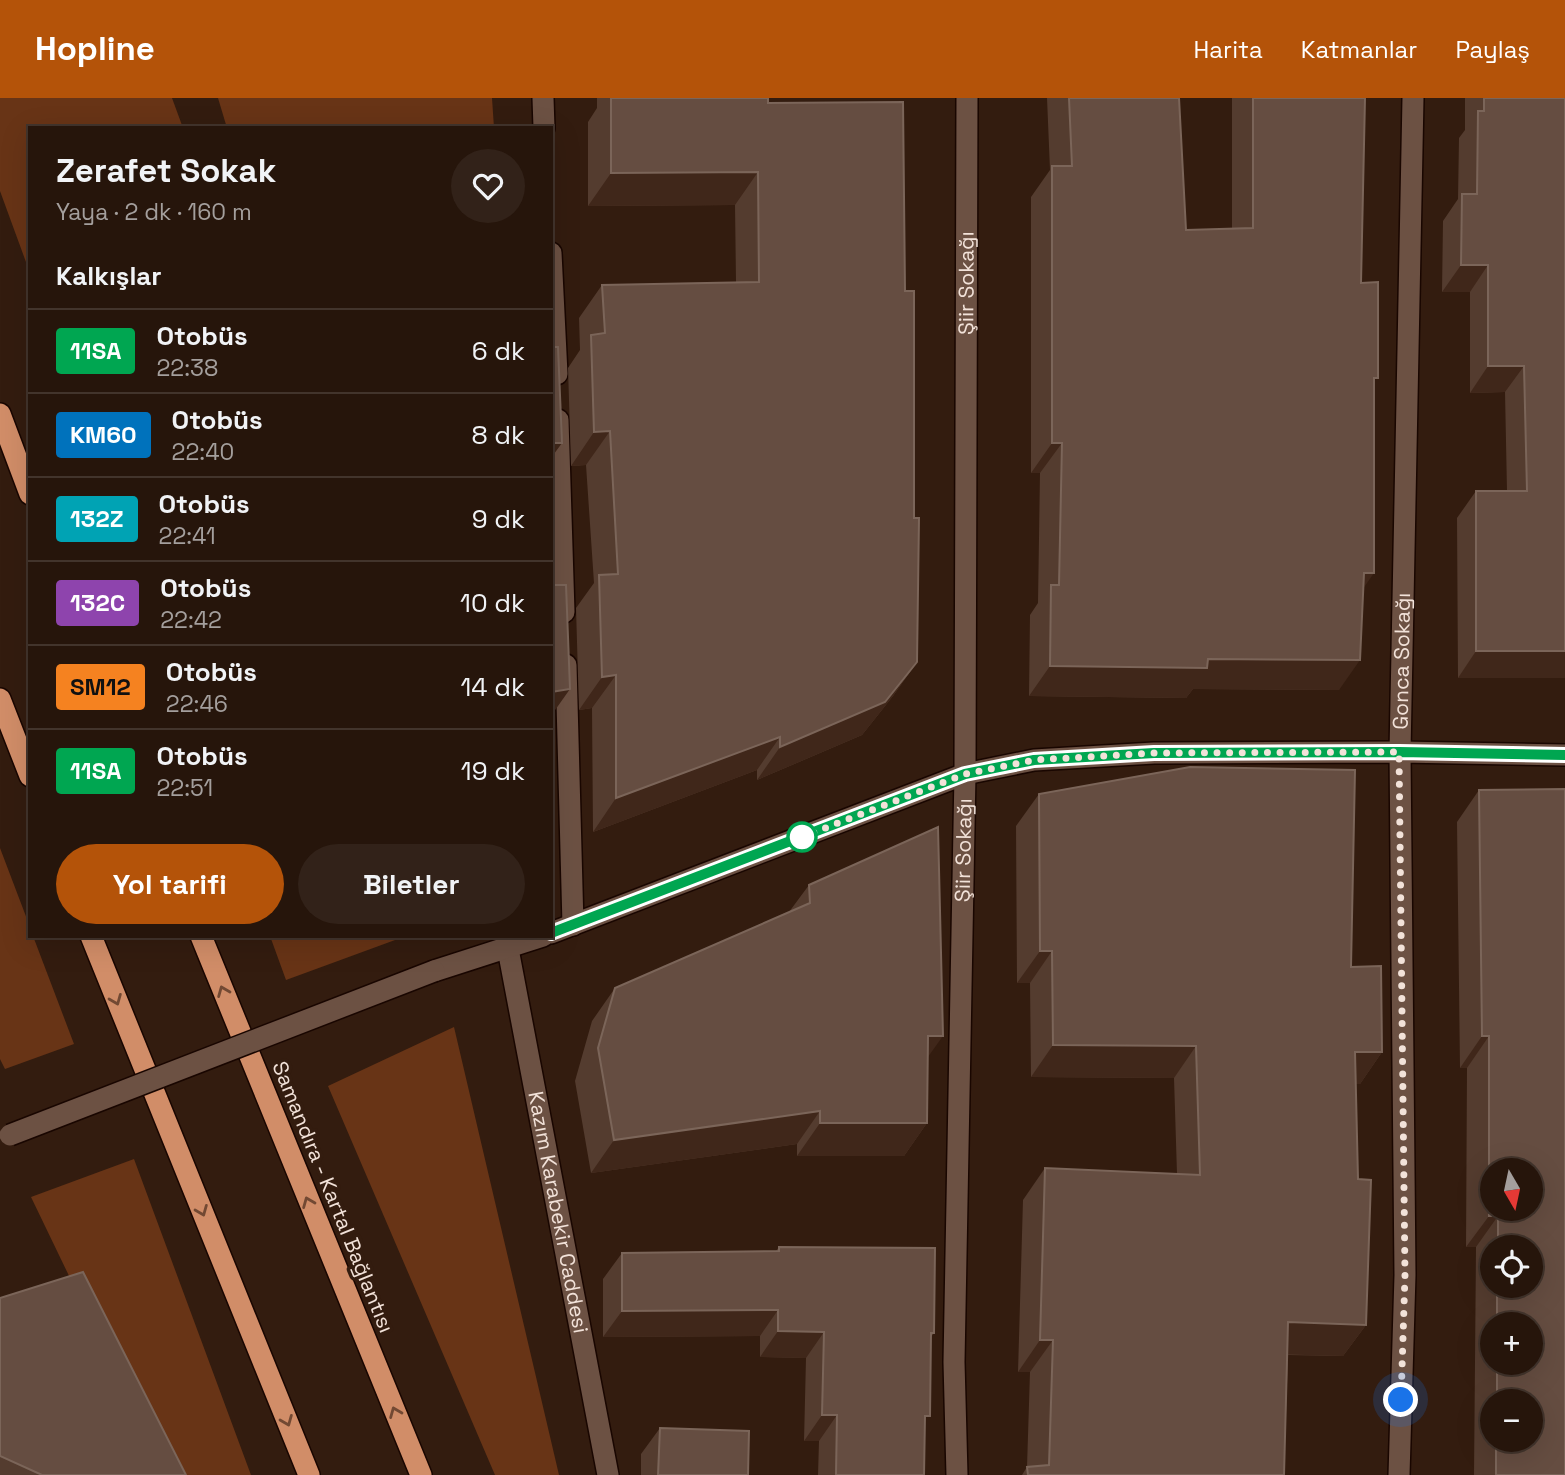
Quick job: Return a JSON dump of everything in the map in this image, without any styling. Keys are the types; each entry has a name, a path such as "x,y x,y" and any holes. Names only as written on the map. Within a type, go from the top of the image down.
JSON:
{"highway":[{"path":"0,414 28,489"},
{"path":"0,699 28,771"},
{"path":"92,938 309,1475"},
{"name":"Samandıra - Kartal Bağlantısı","path":"202,938 421,1475"}],"street":[{"path":"543,98 544,126"},
{"name":"Şiir Sokağı","path":"957,1475 954,1362 965,774 967,98"},
{"name":"Gonca Sokağı","path":"1399,1475 1405,1275 1399,752 1413,98"},
{"path":"553,308 573,925"},
{"path":"553,932 965,774 1034,760 1154,753 1399,752 1565,755"},
{"path":"5,1137 434,971 538,938"},
{"name":"Kazım Karabekir Caddesi","path":"508,949 608,1475"}],"shaded area":[{"path":"0,98 172,98 182,126 28,126 28,268 0,191"},
{"path":"218,98 492,98 494,126 226,126"},
{"path":"0,848 28,922 28,938 34,938 74,1044 5,1069 0,1059"},
{"path":"271,938 401,938 286,980"},
{"path":"454,1027 559,1475 495,1475 328,1086"},
{"path":"134,1159 251,1475 165,1475 31,1197"}],"building":[{"path":"611,98 768,98 768,103 903,102 905,291 914,291 914,518 919,518 917,662 885,702 780,747 780,737 616,798 616,675 602,677 599,575 618,574 610,431 594,432 591,335 605,333 602,285 759,282 758,172 611,173"},
{"path":"1069,98 1179,98 1186,230 1253,228 1253,98 1365,98 1361,283 1378,282 1378,378 1374,378 1374,573 1364,573 1360,660 1208,659 1207,668 1050,666 1051,585 1059,585 1062,443 1052,443 1052,166 1072,166"},
{"path":"1484,98 1565,98 1565,651 1476,651 1476,491 1527,491 1524,366 1488,366 1488,265 1461,265 1462,194 1477,194 1478,111 1484,111"},
{"path":"553,347 558,347 562,443 553,443"},
{"path":"553,585 566,585 570,689 553,692"},
{"path":"1190,767 1355,770 1351,967 1381,966 1382,1052 1355,1052 1358,1179 1371,1180 1366,1325 1288,1322 1284,1475 1028,1475 1027,1467 1049,1465 1053,1340 1040,1340 1045,1168 1200,1175 1196,1046 1053,1045 1052,951 1040,951 1039,794"},
{"path":"1565,789 1565,1475 1496,1475 1496,1452 1543,1452 1543,1389 1497,1389 1497,1375 1543,1375 1543,1312 1497,1312 1497,1298 1543,1298 1543,1235 1498,1235 1498,1222 1544,1222 1544,1158 1489,1158 1489,1036 1482,1036 1479,790"},
{"path":"938,827 943,1036 928,1036 927,1123 820,1123 820,1111 614,1140 598,1048 615,988 810,903 809,885"},
{"path":"779,1247 935,1248 930,1416 925,1416 924,1475 836,1475 837,1415 822,1415 824,1332 778,1331 778,1310 622,1311 622,1253 779,1251"},
{"path":"83,1272 186,1475 42,1475 0,1456 0,1298"},
{"path":"660,1428 749,1431 748,1475 658,1475"}],"bus line":[{"name":"11SA","path":"553,932 965,774 1034,760 1154,753 1399,752 1565,755"}],"route":[{"path":"802,837 965,774 1034,760 1154,753 1399,752 1405,1275 1401,1400"}]}
